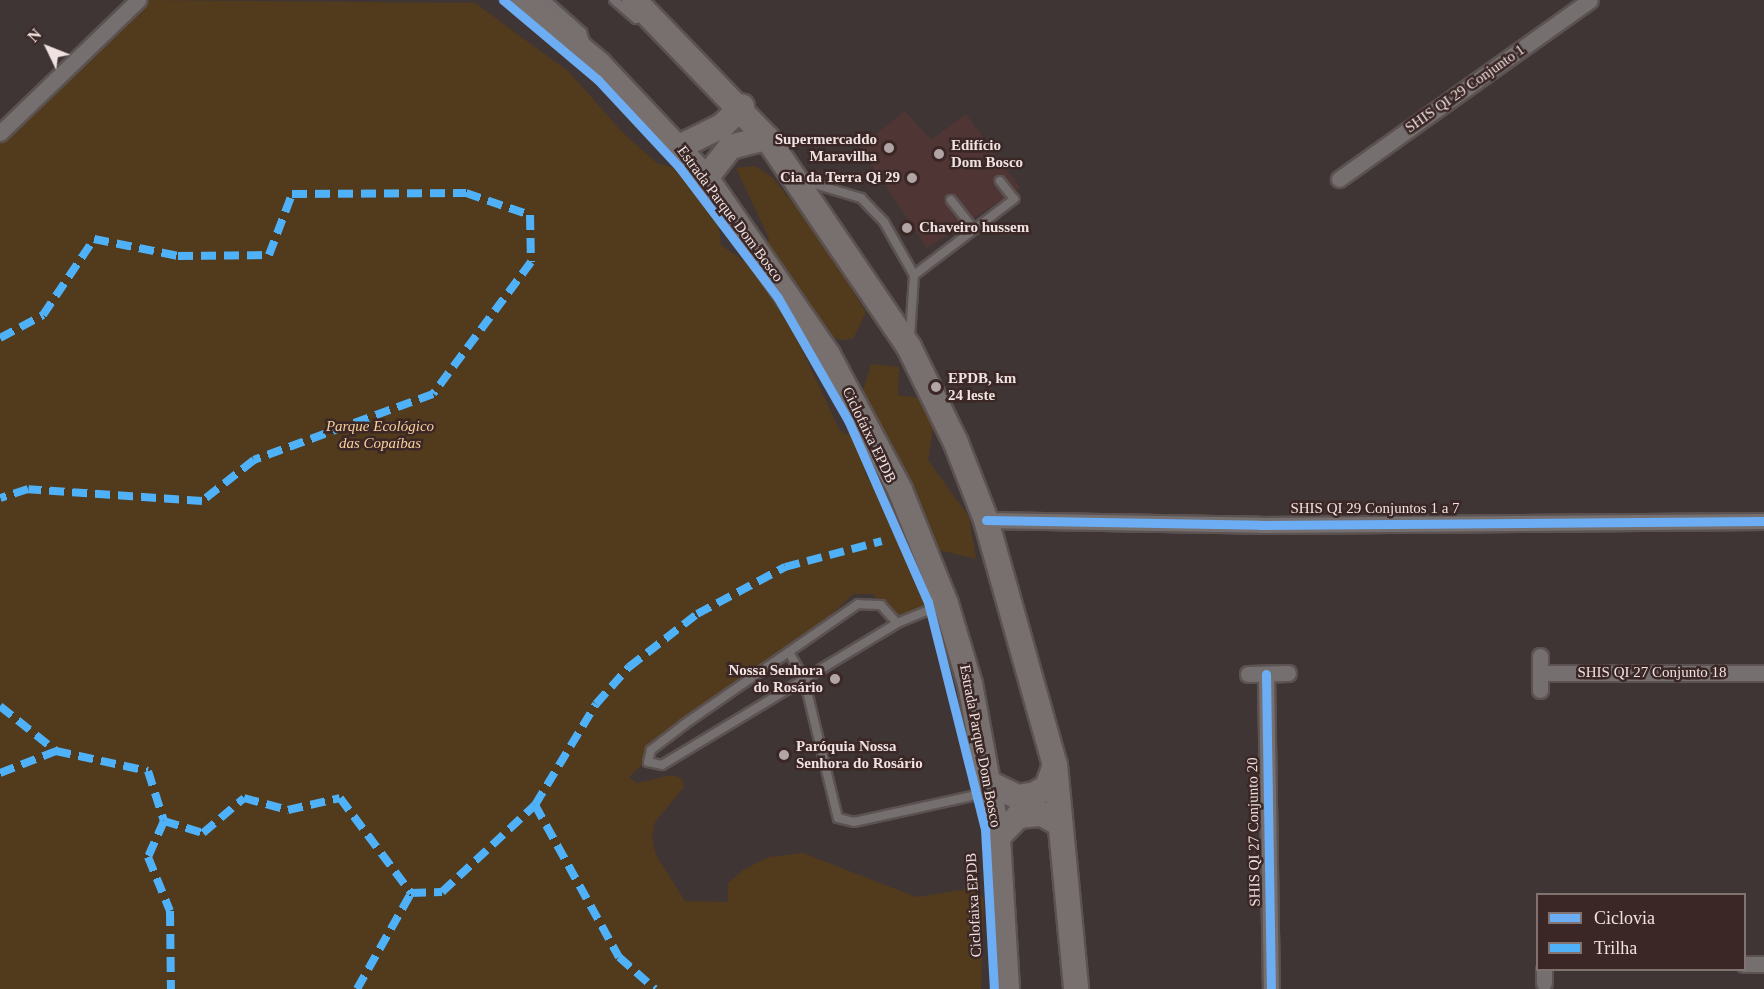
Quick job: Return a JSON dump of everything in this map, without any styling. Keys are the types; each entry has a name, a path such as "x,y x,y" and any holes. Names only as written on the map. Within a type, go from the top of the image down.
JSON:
{"main road":[{"name":"Estrada Parque Dom Bosco","path":"523,0 588,54 681,146 706,178 828,355 900,489 946,604 970,684 998,837 1007,989"},
{"path":"634,0 742,107 767,138 909,347 956,443 986,520 1055,765 1076,989"},
{"path":"681,146 722,126 742,107"},
{"path":"706,178 730,147 767,138"},
{"path":"989,787 1018,796 1035,794 1047,787 1055,765"},
{"path":"998,837 1018,816 1042,814 1060,824"}],"street":[{"path":"0,133 138,0"},
{"name":"SHIS QI 29 Conjunto 1","path":"1339,179 1590,0"},
{"name":"SHIS QI 29 Conjuntos 1 a 7","path":"986,520 1260,525 1764,521"},
{"path":"1540,656 1540,690"},
{"name":"SHIS QI 27 Conjunto 18","path":"1540,673 1764,672"},
{"path":"1248,674 1288,673"},
{"name":"SHIS QI 27 Conjunto 20","path":"1266,674 1271,989"},
{"path":"1746,964 1764,964"}],"lane":[{"path":"546,0 582,32 588,54"},
{"path":"614,0 660,39 683,47"},
{"path":"796,178 861,198 885,222 914,275 909,347"},
{"path":"914,275 1014,198 1000,181"},
{"path":"951,200 975,229"},
{"path":"897,623 881,605 863,602 657,745 648,762 662,765 897,623 946,604"},
{"path":"789,652 804,679 835,814 842,821 989,787"}],"shaded area":[{"path":"905,111 931,140 966,114 1020,188 927,248 860,147"}],"green space":[{"name":"Parque Ecológico das Copaíbas","path":"145,0 475,3 569,72 623,133 658,164 699,173 716,205 721,245 744,261 767,247 769,238 736,168 755,166 772,177 812,226 866,312 853,339 843,340 825,337 780,303 839,429 846,435 852,428 871,364 899,367 898,395 920,398 935,416 928,460 969,517 976,559 927,547 865,448 865,473 915,557 928,602 911,621 897,623 873,594 854,594 789,652 720,691 629,777 637,783 672,775 681,778 684,787 655,822 652,837 656,855 685,901 728,902 728,883 743,870 769,857 803,853 916,897 975,888 984,899 981,989 0,989 0,134"}],"marked path":[{"path":"0,338 43,315 94,239 178,256 269,255 292,194 466,193 530,215 531,262 433,394 254,460 202,501 28,489 0,498"},
{"path":"0,773 56,751 148,771 164,821 203,833 244,798 288,810 340,798 411,893 442,892 535,805 596,704 629,667 697,614 785,567 882,541"},
{"path":"0,706 56,751"},
{"path":"535,805 619,957 655,989"},
{"path":"164,821 148,857 170,911 171,989"},
{"path":"357,989 411,893"}],"cycle path":[{"name":"Ciclofaixa EPDB","path":"503,0 598,80 679,167 778,298 848,420 928,602 985,829 994,989"},
{"path":"986,520 1260,525 1764,521"},
{"path":"1266,674 1271,989"}],"place":[{"name":"Supermercaddo Maravilha","path":"889,148"},
{"name":"Edifício Dom Bosco","path":"939,154"},
{"name":"Cia da Terra Qi 29","path":"912,178"},
{"name":"Chaveiro hussem","path":"907,228"},
{"name":"EPDB, km 24 leste","path":"936,387"},
{"name":"Nossa Senhora do Rosário","path":"835,679"},
{"name":"Paróquia Nossa Senhora do Rosário","path":"784,755"}]}
